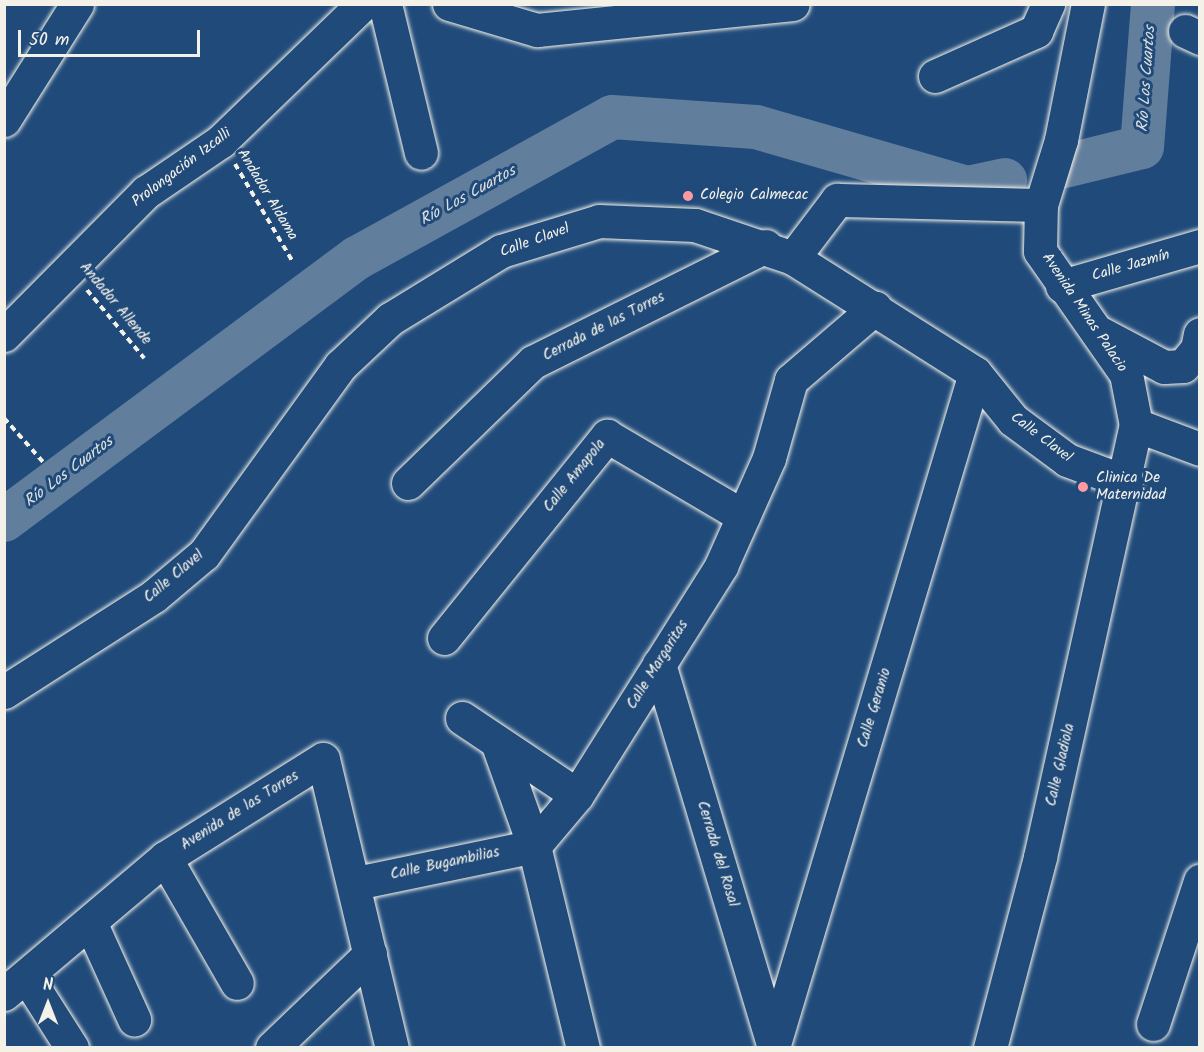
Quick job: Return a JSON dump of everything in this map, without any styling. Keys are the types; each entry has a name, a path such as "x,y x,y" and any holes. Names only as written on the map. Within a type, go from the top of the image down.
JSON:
{"street":[{"path":"4,120 77,4"},
{"name":"Prolongación Izcalli","path":"4,335 67,266 146,192 221,141 363,4"},
{"path":"385,4 421,153"},
{"path":"449,4 537,30 793,4"},
{"path":"935,76 1036,31 1048,4"},
{"name":"Avenida Minas Palacio","path":"1088,4 1064,129 1041,205 1040,251 1092,329 1126,374 1136,425 1126,482"},
{"path":"779,252 837,200 1041,205"},
{"name":"Calle Clavel","path":"4,692 154,596 204,554 340,366 390,319 501,251 599,220 650,219 695,225 779,252 874,308 975,373 1013,420 1067,460 1126,482"},
{"name":"Calle Jazmín","path":"1062,286 1200,246"},
{"name":"Cerrada de las Torres","path":"408,483 533,362 779,252"},
{"name":"Calle Margaritas","path":"534,846 577,795 721,566 769,458 791,380 874,308"},
{"path":"1092,329 1164,367 1183,366 1197,349 1200,334"},
{"name":"Calle Geranio","path":"774,1046 975,373"},
{"path":"1136,425 1200,449"},
{"name":"Calle Amapola","path":"444,638 607,436 743,516"},
{"name":"Calle Gladiola","path":"990,1047 1040,857 1126,482"},
{"name":"Cerrada del Rosal","path":"659,664 774,1046"},
{"path":"462,718 577,795"},
{"path":"497,742 534,846 583,1047"},
{"name":"Avenida de las Torres","path":"16,985 165,858 324,759 356,883 392,1047"},
{"name":"Calle Bugambilias","path":"356,883 534,846"},
{"path":"165,858 237,983"},
{"path":"1153,1024 1200,881"},
{"path":"90,922 134,1019"},
{"path":"272,1047 370,954"},
{"path":"16,985 72,1047"}],"path":[{"name":"Andador Aldama","path":"221,141 293,262"},
{"name":"Andador Allende","path":"67,266 144,358"},
{"path":"4,418 43,462"}],"waterway":[{"name":"Río Los Cuartos","path":"1065,166 1142,147 1153,4"},
{"name":"Río Los Cuartos","path":"4,520 357,258 612,117 756,127 968,188 1005,180"}],"place":[{"name":"Colegio Calmecac","path":"688,196"},
{"name":"Clinica De Maternidad","path":"1083,487"}]}
